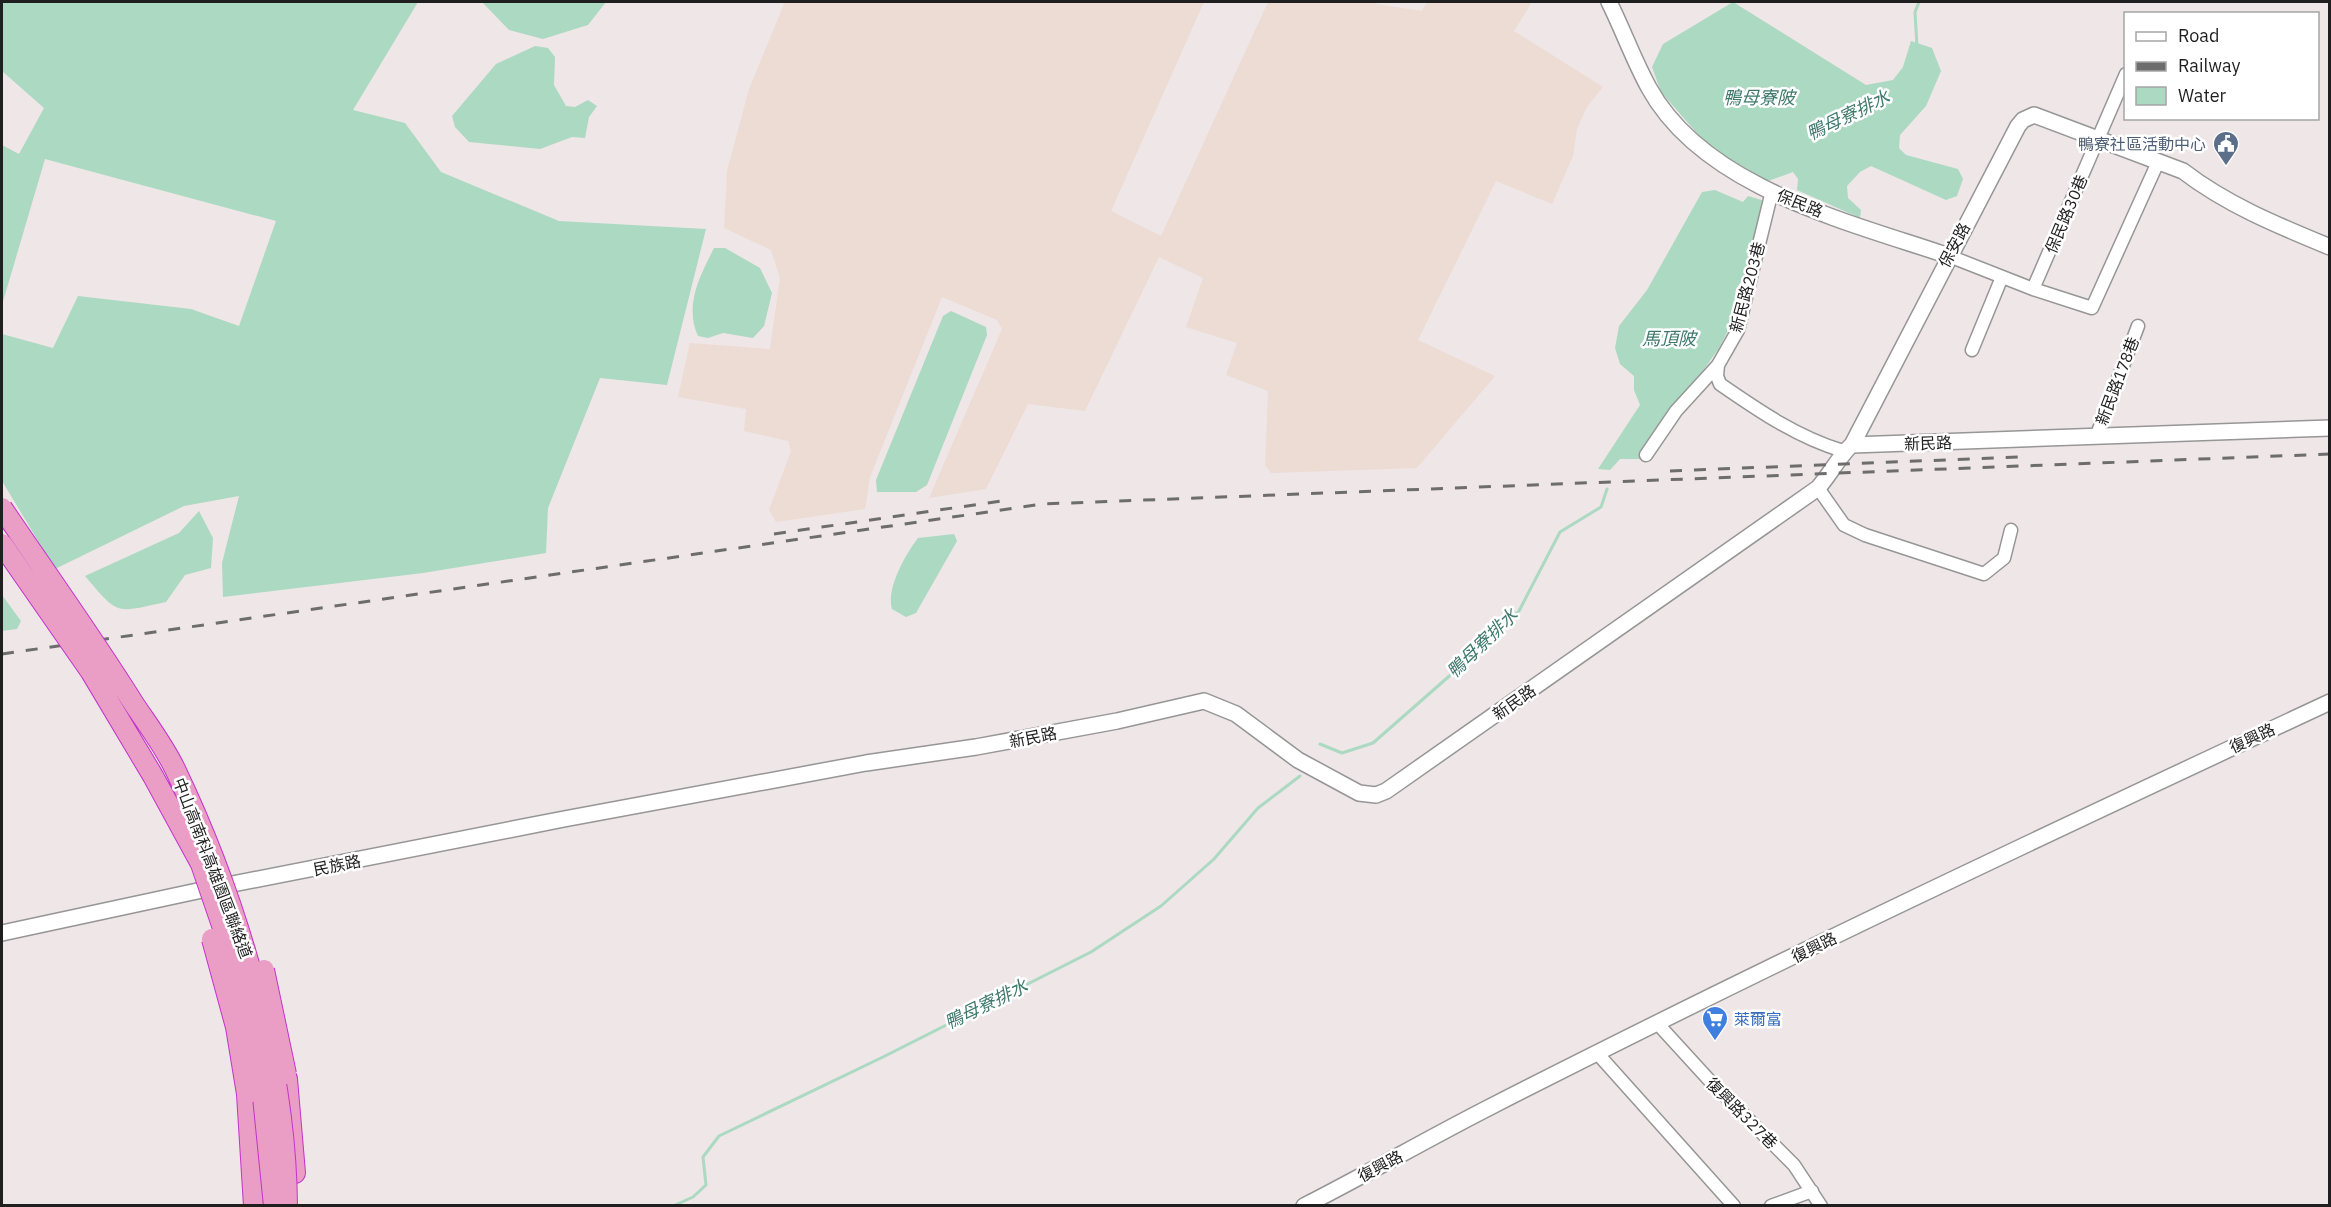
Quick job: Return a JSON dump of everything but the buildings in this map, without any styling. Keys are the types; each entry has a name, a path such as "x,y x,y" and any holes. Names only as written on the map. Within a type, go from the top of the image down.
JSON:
{"highway":[{"name":"中山高南科高雄園區聯絡道","path":"2,508 111,667 174,767 215,866 250,964 276,1086 287,1180 287,1206"},
{"name":"中山高南科高雄園區聯絡道","path":"2,544 91,672 153,776 201,864 236,966 262,1087 274,1206"},
{"path":"174,767 224,855 261,958 276,1018 287,1079 296,1206"},
{"path":"153,776 219,960 236,1027 247,1094 254,1206"}],"street":[{"name":"保民路","path":"1609,2 1649,89 1668,114 1710,155 1794,202 2071,302 2092,308 2158,162"},
{"path":"2098,139 2124,79"},
{"name":"保安路","path":"1847,448 2023,120 2034,115 2183,171 2198,182 2273,224 2330,247"},
{"name":"保民路30巷","path":"2033,289 2098,139"},
{"name":"新民路203巷","path":"1646,455 1676,411 1718,365 1738,330 1772,191"},
{"path":"1972,350 2002,277"},
{"name":"新民路178巷","path":"2096,436 2138,326"},
{"path":"1718,365 1717,376 1720,384 1764,414 1814,442 1847,448"},
{"name":"新民路","path":"673,800 866,763 975,747 1085,727 1204,701 1236,714 1298,760 1359,793 1376,795 1386,791 1818,488 1847,448 2330,428"},
{"path":"1818,488 1844,525 1865,535 1984,574 2004,558 2011,530"},
{"name":"復興路","path":"1304,1206 1327,1200 1597,1053 1657,1023 1990,860 2330,702"},
{"name":"民族路","path":"2,933 202,890 673,800"},
{"name":"復興路327巷","path":"1657,1023 1710,1081 1794,1165 1821,1206"},
{"path":"1597,1053 1734,1206"},
{"path":"1771,1206 1812,1191"}],"shaded area":[{"path":"783,2 1204,2 1111,211 1161,236 1268,2 1377,2 1376,4 1422,11 1427,2 1532,2 1514,31 1603,87 1587,107 1577,129 1573,156 1552,204 1496,181 1418,340 1495,376 1417,468 1271,473 1265,465 1268,391 1226,375 1237,343 1186,327 1203,278 1159,257 1085,411 1028,404 986,489 929,498 1002,329 997,320 942,297 870,477 865,509 776,522 769,510 791,451 788,441 744,431 746,409 678,397 690,343 770,349 780,278 771,250 724,228 727,171 749,89"}],"water":[{"path":"2,2 418,2 353,110 405,123 441,172 559,221 706,229 667,385 600,378 548,508 546,553 423,573 223,597 222,563 239,496 184,506 55,569 2,481 2,334 53,348 78,296 191,309 239,326 276,221 45,159 2,305 2,145 19,154 44,108 2,71"},
{"path":"482,2 606,2 588,25 543,39 509,30"},
{"name":"鴨母寮陂","path":"1733,2 1866,85 1893,80 1903,67 1911,41 1932,48 1941,71 1926,106 1900,135 1899,148 1906,155 1958,169 1963,179 1957,196 1946,200 1871,166 1860,172 1847,186 1848,198 1861,210 1860,218 1797,190 1798,179 1793,172 1768,181 1710,148 1661,92 1652,67 1663,44"},
{"path":"535,46 548,48 555,57 554,85 566,106 575,107 588,100 597,106 589,117 585,138 572,137 540,149 469,142 455,127 452,116 496,64"},
{"name":"馬頂陂","path":"1715,190 1743,202 1748,196 1765,201 1750,265 1735,292 1741,305 1719,348 1641,459 1620,459 1610,470 1598,469 1640,405 1634,390 1634,376 1620,364 1615,348 1619,326 1647,290 1702,192"},
{"path":"714,248 725,248 760,268 772,293 764,326 753,338 723,333 708,338 698,336 694,324 693,302 699,280"},
{"path":"951,311 986,327 987,335 927,485 916,492 877,492 876,480 943,316"},
{"path":"199,511 213,538 211,568 185,575 166,602 137,608 119,608 112,605 85,576 179,533"},
{"path":"954,534 957,541 916,613 906,617 892,609 894,582 902,563 918,538"},
{"path":"2,595 21,621 17,629 2,631"}],"waterway":[{"name":"鴨母寮排水","path":"1917,47 1915,12 1919,2"},
{"name":"鴨母寮排水","path":"1320,744 1342,753 1373,743 1471,657 1519,611 1560,532 1601,507 1607,489"},
{"name":"鴨母寮排水","path":"673,1206 693,1197 706,1185 703,1157 719,1136 883,1057 1091,952 1161,906 1214,859 1258,808 1300,776"}],"railway":[{"path":"2,654 1043,504 2330,454"},
{"path":"1670,471 2018,457"},
{"path":"774,534 1008,500"}],"place":[{"name":"鴨寮社區活動中心","path":"2226,167"},
{"name":"萊爾富","path":"1715,1042"}]}
